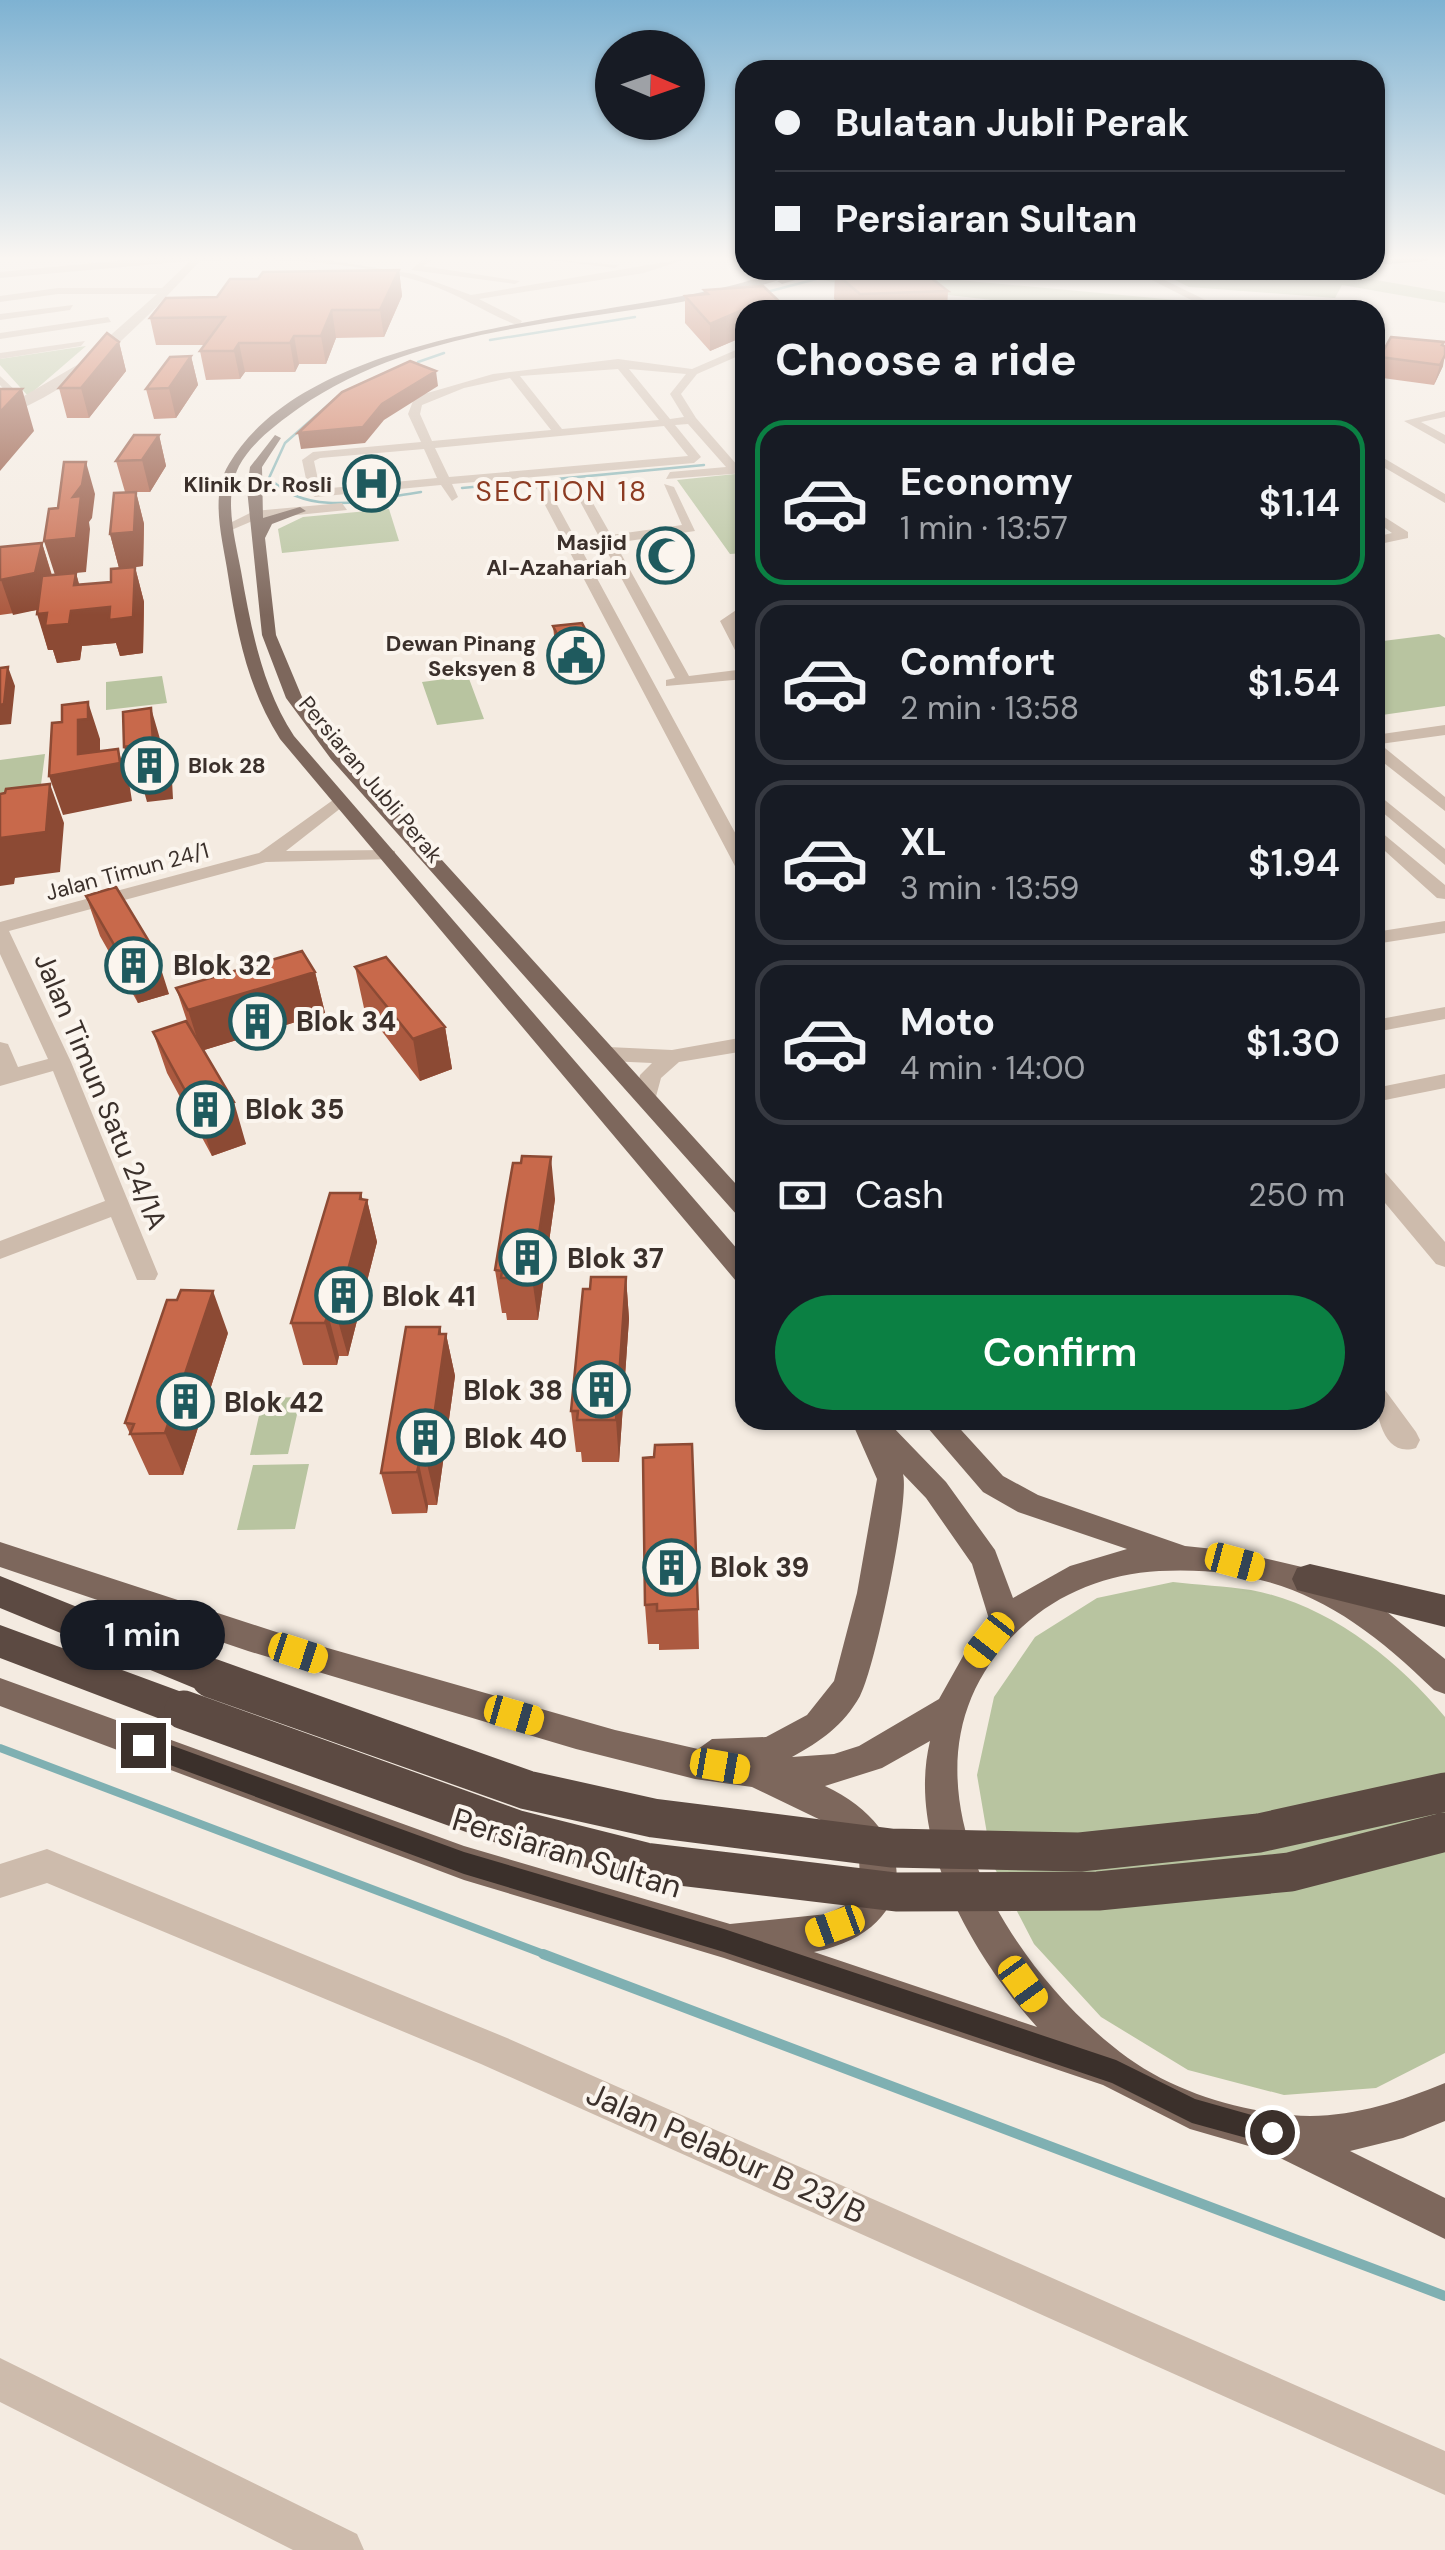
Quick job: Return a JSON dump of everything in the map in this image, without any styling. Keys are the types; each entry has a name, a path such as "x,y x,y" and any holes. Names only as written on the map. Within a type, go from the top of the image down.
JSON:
{"highway":[{"path":"1310,1579 1445,1611"},
{"path":"0,1592 211,1678 527,1790 653,1818 891,1848 1080,1852 1259,1832 1445,1792"},
{"path":"0,1641 518,1830 645,1862 896,1892 1098,1892 1290,1872 1445,1832"}],"main road":[{"name":"Persiaran Jubli Perak","path":"351,377 288,408 233,466 224,509 230,526 245,634 269,710 340,800 735,1263"},
{"name":"Persiaran Jubli Perak","path":"367,377 325,394 284,425 256,466 256,542 269,636 283,678 307,718 735,1198"},
{"path":"254,489 270,507 300,511"},
{"path":"256,542 267,521 300,511"},
{"path":"657,1755 769,1752 818,1726 848,1687 872,1593 891,1480 871,1430"},
{"path":"877,1430 936,1490 985,1559 1005,1620"},
{"path":"944,1430 993,1484 1028,1504 1184,1556 1310,1579 1408,1643 1445,1680"},
{"path":"0,1554 336,1665 657,1755 751,1772 820,1772 858,1761 911,1735 952,1708"},
{"path":"1184,1556 1116,1562 1056,1584 1005,1620 974,1660 952,1708 942,1778 952,1855 986,1934 1042,2009 1116,2072 1192,2111 1272,2132 1445,2219"},
{"name":"Persiaran Sultan","path":"0,1692 464,1863 724,1940 1116,2072"},
{"path":"724,1940 815,1934 855,1920 877,1896 882,1868 864,1830 821,1800 751,1772"},
{"path":"1272,2132 1336,2135 1398,2124 1445,2102"}],"street":[{"path":"0,414 33,401 69,377"},
{"path":"436,377 456,386"},
{"path":"450,490 413,408 428,396 499,377"},
{"path":"515,377 558,432"},
{"path":"630,377 667,422 694,459 450,490 325,496 315,493 309,476 308,460 316,455 429,444 558,432 667,422 690,420"},
{"path":"689,377 675,394 690,420 735,465"},
{"path":"0,378 13,393 3,402"},
{"path":"1445,423 1438,415 1410,421 1445,440"},
{"path":"1385,464 1445,500"},
{"path":"488,494 735,470"},
{"path":"607,540 679,532 692,525 668,487"},
{"path":"542,488 735,849"},
{"path":"434,499 450,490 470,495"},
{"path":"581,492 684,682"},
{"path":"230,526 254,515 362,505"},
{"path":"1385,521 1402,532 1402,538 1385,540"},
{"path":"735,615 727,621 735,636"},
{"path":"648,686 735,675"},
{"path":"1385,739 1445,730"},
{"path":"1385,756 1445,806"},
{"path":"264,857 308,829 340,800"},
{"path":"1385,809 1445,858"},
{"path":"1385,841 1444,894"},
{"path":"264,857 388,855"},
{"name":"Jalan Timun 24/1","path":"0,930 264,857"},
{"path":"1385,936 1445,927"},
{"name":"Jalan Timun Satu 24/1A","path":"0,930 60,1062 146,1274"},
{"path":"1385,1024 1445,1014"},
{"path":"608,1054 672,1058 735,1046"},
{"path":"0,1049 5,1078 60,1062"},
{"path":"646,1099 651,1075 672,1058"},
{"path":"1385,1094 1440,1088"},
{"path":"1385,1188 1445,1258"},
{"path":"0,1250 118,1205"},
{"path":"1385,1411 1406,1440"},
{"name":"Jalan Pelabur B 23/B","path":"0,1881 47,1866 65,1873 494,2051 1445,2472"},
{"path":"0,2378 340,2550"}],"green space":[{"path":"11,377 50,377 28,396"},
{"path":"735,474 735,554 730,554 677,480"},
{"path":"389,509 399,541 282,553 278,529 303,517"},
{"path":"1439,634 1445,638 1445,706 1385,715 1385,641"},
{"path":"162,676 167,703 106,710 106,682"},
{"path":"468,676 484,719 437,725 422,682"},
{"path":"45,754 39,800 0,814 0,760"},
{"path":"301,1397 288,1454 250,1455 263,1398"},
{"path":"309,1464 295,1529 237,1530 253,1465"},
{"path":"1173,1582 1251,1590 1307,1608 1383,1655 1445,1717 1445,2053 1376,2088 1284,2095 1188,2070 1101,2017 1034,1944 992,1863 977,1775 994,1697 1035,1637 1097,1598"}],"building":[{"path":"69,377 90,377 81,388 59,388"},
{"path":"155,377 177,377 169,388 146,389"},
{"path":"375,377 426,377 382,404 363,427 298,433 342,392"},
{"path":"0,389 22,389 0,412"},
{"path":"134,435 159,435 142,460 116,461"},
{"path":"64,462 86,462 82,485 73,497 81,496 76,538 44,541 49,509 58,508"},
{"path":"136,492 134,532 110,534 114,493"},
{"path":"42,543 35,573 0,580 0,547"},
{"path":"135,567 133,617 109,620 110,607 71,611 69,624 45,626 47,613 37,614 42,576 76,573 74,585 111,582 111,569"},
{"path":"582,623 595,648 566,652 553,626"},
{"path":"8,667 4,704 0,705 0,668"},
{"path":"88,702 88,719 78,720 78,754 118,749 120,763 49,776 52,723 62,722 62,705"},
{"path":"151,708 153,743 162,742 163,760 136,764 135,745 124,747 123,712"},
{"path":"50,784 46,832 0,838 0,794 6,789"},
{"path":"116,887 156,953 124,962 86,896"},
{"path":"302,951 315,972 188,1010 176,988"},
{"path":"386,957 445,1027 413,1039 355,967"},
{"path":"186,1021 234,1102 198,1114 153,1032"},
{"path":"522,1156 551,1157 532,1278 501,1278 502,1271 495,1270 506,1203 513,1163 521,1163"},
{"path":"330,1193 361,1193 360,1199 367,1200 336,1314 328,1314 325,1323 291,1323"},
{"path":"591,1277 626,1277 616,1420 577,1420 578,1411 571,1411 583,1289 590,1289"},
{"path":"181,1290 213,1291 165,1433 130,1434 134,1424 125,1423 167,1300 177,1300"},
{"path":"406,1327 440,1327 439,1334 446,1334 427,1464 419,1464 417,1472 381,1473"},
{"name":"Blok 39","path":"692,1444 698,1609 657,1611 657,1604 645,1605 643,1458 654,1457 655,1445"}],"waterway":[{"path":"335,399 285,443 269,478 285,491 322,502 421,492"},
{"path":"462,488 704,465"},
{"path":"0,1748 549,1956"},
{"path":"543,1954 1445,2296"}],"place":[{"name":"Klinik Dr. Rosli","path":"371,484"},
{"name":"Masjid Al-Azahariah","path":"666,555"},
{"name":"Dewan Pinang Seksyen 8","path":"575,656"},
{"name":"Blok 28","path":"149,765"},
{"name":"Blok 32","path":"134,965"},
{"name":"Blok 34","path":"257,1021"},
{"name":"Blok 35","path":"206,1109"},
{"name":"Blok 37","path":"528,1258"},
{"name":"Blok 41","path":"343,1296"},
{"name":"Blok 38","path":"602,1390"},
{"name":"Blok 42","path":"185,1402"},
{"name":"Blok 40","path":"425,1438"},
{"name":"Blok 39","path":"671,1567"}],"district":[{"name":"SECTION 18","path":"562,491"}],"route":[{"path":"143,1745 464,1863 724,1940 1116,2072 1192,2111 1272,2132"}]}
